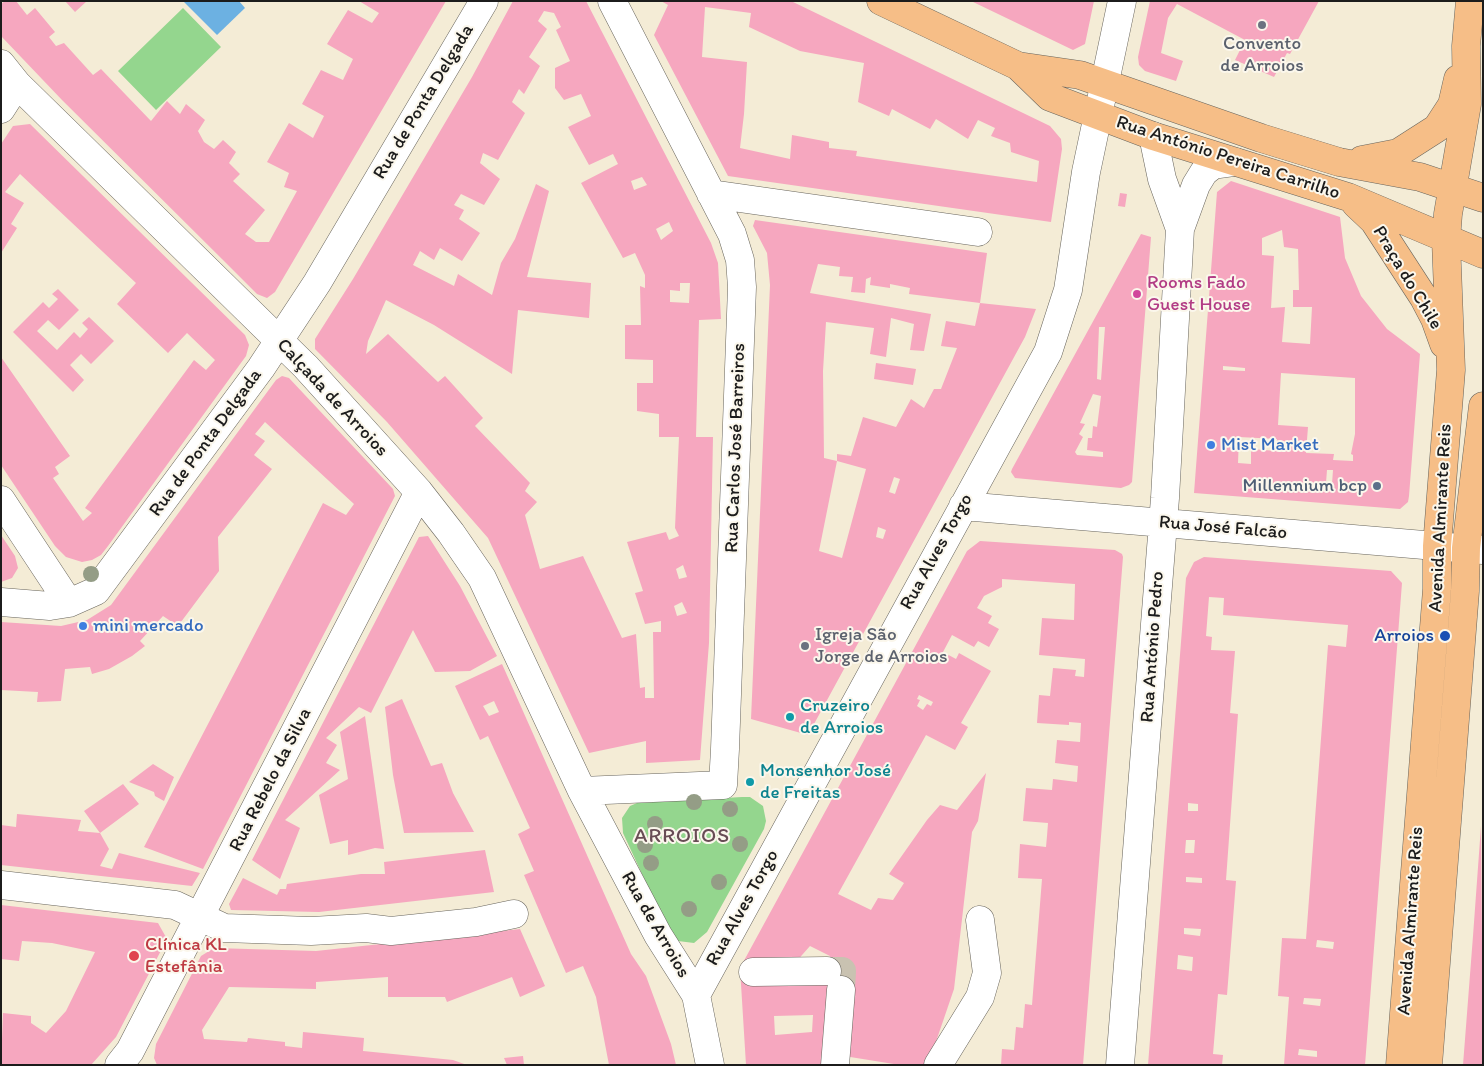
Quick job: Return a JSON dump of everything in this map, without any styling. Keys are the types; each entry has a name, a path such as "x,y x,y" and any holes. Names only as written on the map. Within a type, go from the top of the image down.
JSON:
{"main road":[{"name":"Rua António Pereira Carrilho","path":"881,1 1018,66 1050,97 1153,136 1348,197 1483,254"},
{"name":"Avenida Almirante Reis","path":"1400,1065 1437,589 1437,546 1450,370 1446,240 1452,188 1467,104 1466,46 1470,1"},
{"path":"1339,162 1371,159 1398,153 1437,128 1452,105 1466,46"},
{"name":"Rua António Pereira Carrilho","path":"1018,66 1070,72 1262,138 1339,162 1420,177 1483,198"},
{"path":"1105,83 1128,100 1153,136"},
{"name":"Praça do Chile","path":"1348,197 1374,221 1424,298 1441,336 1450,370"},
{"name":"Avenida Almirante Reis","path":"1428,1065 1465,591 1474,549 1483,406"}],"street":[{"name":"Rua de Ponta Delgada","path":"1,602 50,606 69,603 96,591 142,531 318,284 484,1"},
{"name":"Rua Carlos José Barreiros","path":"582,791 723,785 742,274 732,234 612,1"},
{"name":"Rua Alves Torgo","path":"696,995 1048,352 1068,290 1086,172 1122,1"},
{"name":"Calçada de Arroios","path":"9,74 306,367 419,492 451,532 482,578 582,791"},
{"path":"1,109 9,74"},
{"name":"Rua António Pedro","path":"1153,136 1162,179 1180,228"},
{"name":"Rua António Pedro","path":"1120,1065 1162,523 1180,228 1196,185 1204,172 1213,164 1235,162"},
{"path":"711,194 978,232"},
{"name":"Rua Rebelo da Silva","path":"119,1065 130,1052 419,492"},
{"path":"1,500 69,603"},
{"name":"Rua José Falcão","path":"963,506 1474,549"},
{"name":"Rua de Arroios","path":"582,791 658,935 696,995 710,1065"},
{"path":"1,885 175,905 224,928 311,931 366,928 391,931 476,922 514,914"},
{"path":"938,1065 980,997 988,973 980,920"},
{"path":"753,972 834,980 835,1065"}],"green space":[{"path":"183,8 221,47 156,110 118,71"},
{"path":"750,797 763,806 766,821 764,829 707,932 694,943 678,941 667,928 623,833 622,818 630,806 637,803"}],"water":[{"path":"183,1 239,1 245,8 217,35"}],"building":[{"path":"5,1 16,1 27,15 35,8 55,32 49,37 56,46 64,43 93,75 101,69 151,121 167,101 180,114 186,104 205,120 198,131 204,142 214,149 223,140 236,152 229,163 240,174 233,181 265,210 245,234 256,242 269,242 297,191 284,187 289,173 267,162 289,123 313,138 324,116 302,104 321,70 343,80 353,59 327,44 348,10 372,23 379,13 359,1 446,1 275,292 267,298 257,294 62,100 1,36 1,4"},
{"path":"65,1 87,1 75,12"},
{"path":"513,1 586,1 711,243 718,263 721,319 699,320 696,437 713,437 709,643 700,760 646,763 646,741 589,753 488,538 387,422 315,349 315,339 353,279 472,77","holes":["544,11 554,13 561,27 556,30 570,61 555,68 555,88 564,100 581,94 591,116 568,127 589,165 613,154 618,164 581,183 623,258 635,253 645,275 645,288 640,286 641,325 625,325 625,359 653,360 653,383 637,383 637,411 659,414 659,437 679,437 675,528 679,536 669,540 666,532 627,542 643,591 635,593 645,624 661,621 661,632 653,632 654,698 645,698 645,687 640,688 636,634 622,638 583,556 540,569 525,515 537,502 525,491 530,483 475,426 483,418 445,376 438,382 388,334 366,354 368,341 386,300 434,325 512,374 518,310 589,318 591,283 527,277 549,191 536,184 515,239 501,263 492,295 458,274 454,286 413,265 420,251 434,260 440,248 462,261 480,233 459,219 464,210 454,205 461,194 484,205 500,179 480,163 483,153 498,160 525,113 512,102 519,89 524,94 540,66 529,57 547,29 538,21","642,177 647,185 634,190 631,181","669,222 673,231 661,240 656,229","680,283 690,283 689,303 670,302 670,290 680,291","683,565 687,577 679,579 676,569","682,602 687,613 677,616 674,606"]},
{"path":"661,1 791,1 1050,126 1061,139 1062,149 1051,222 728,176 654,35 668,5","holes":["705,7 751,13 749,27 800,51 864,63 858,102 889,116 892,109 930,129 936,119 968,139 978,120 995,128 991,136 1010,143 1011,152 1039,161 1037,182 856,156 857,151 829,148 829,142 792,135 790,159 740,148 747,62 702,57"]},
{"path":"971,1 1094,1 1085,44 1073,50"},
{"name":"Convento de Arroios","path":"1150,1 1319,1 1290,54 1287,53 1274,77 1235,60 1245,40 1177,4 1168,18 1161,53 1183,61 1176,81 1145,71 1139,65 1138,57"},
{"path":"30,124 245,335 249,345 246,356 108,546 101,555 92,560 82,562 66,557 55,546 1,465 1,357 70,456 55,467 59,474 53,478 83,521 92,513 85,508 194,360 206,370 215,360 187,333 168,353 117,304 136,283 20,174 5,192 24,203 11,224 17,228 1,253 1,144 13,126"},
{"path":"1231,181 1340,217 1345,258 1361,296 1387,329 1420,354 1409,496 1408,502 1400,509 1194,493 1217,192","holes":["1282,230 1284,247 1298,249 1299,290 1293,290 1293,307 1312,307 1310,344 1282,342 1285,307 1271,308 1274,256 1262,255 1262,238","1223,366 1245,368 1245,371 1223,370","1281,373 1355,378 1355,434 1351,454 1353,455 1353,461 1333,460 1334,454 1306,453 1308,427 1278,425","1239,437 1277,439 1277,451 1251,449 1251,464 1238,463","1327,470 1333,470 1332,484 1326,483"]},
{"path":"1120,193 1127,194 1125,207 1118,206"},
{"path":"755,220 987,253 980,303 1036,309 1025,337 808,735 751,719 770,285 767,253 753,226","holes":["818,264 840,267 839,276 853,277 851,292 865,293 866,279 871,277 870,285 890,288 890,284 910,288 909,294 980,303 975,326 946,321 941,346 957,348 941,389 934,389 924,408 911,399 896,427 863,417 851,456 837,454 837,461 824,458 823,371 826,322 874,328 870,354 886,357 891,318 914,324 910,350 924,351 931,314 810,293","837,461 866,469 842,558 819,551","894,477 900,479 895,494 889,492","878,527 886,530 883,539 876,537"]},
{"path":"1141,234 1151,237 1132,482 1121,488 1015,478 1011,472","holes":["1099,327 1105,327 1101,380 1097,379","1093,394 1101,396 1097,427 1093,426 1092,438 1088,438 1087,450 1103,452 1103,457 1077,455 1075,452 1083,437 1079,434 1085,424 1080,423"]},
{"path":"58,289 79,310 59,330 48,320 37,331 57,350 74,332 80,338 88,329 82,323 89,317 114,341 91,364 81,354 70,365 84,380 73,392 13,332 43,302 49,308 58,299 52,294"},
{"path":"876,363 916,369 913,385 874,379"},
{"path":"282,376 289,378 393,489 395,496 203,869 144,847 323,503 346,515 354,504 265,422 255,434 265,441 254,455 272,469 218,537 219,571 178,626 163,616 140,641 145,646 132,656 109,669 92,674 90,667 65,669 61,701 37,702 38,692 1,690 1,622 61,626 87,620 111,605 276,380"},
{"path":"1,535 15,556 18,568 12,578 1,582"},
{"path":"428,536 460,586 497,656 470,671 435,672 413,630 371,713 359,707 326,738 337,745 326,763 340,770 285,820 300,828 280,879 252,860 419,537"},
{"path":"980,541 1115,550 1122,554 1123,557 1083,1065 1001,1065 1002,1049 1014,1050 1016,1027 1023,1028 1025,1004 1032,1005 1042,879 1018,878 1020,844 1046,847 1048,823 1023,821 1026,788 1052,790 1053,779 1077,782 1078,766 1055,763 1057,740 1080,742 1081,723 1069,722 1069,725 1037,723 1039,695 1050,696 1053,668 1076,670 1075,676 1084,677 1085,659 1039,655 1042,618 1074,620 1075,584 1002,579 1002,587 984,596 977,608 992,616 988,623 999,629 989,647 978,641 974,647 952,635 943,652 956,659 959,653 991,671 961,723 968,727 955,750 926,735 838,894 871,910 878,898 893,900 904,883 889,874 927,820 940,805 957,810 986,773 978,821 972,832 954,989 928,1065 900,1065 844,1056 828,1065 746,1065 740,968 967,551","holes":["919,695 933,702 931,706 927,704 923,710 917,706 920,700 917,699","810,946 830,956 827,971 795,963","813,1015 812,1032 775,1035 774,1016"]},
{"path":"1204,557 1391,571 1402,583 1365,1065 1284,1065 1289,997 1278,996 1282,938 1306,939 1328,645 1346,647 1348,625 1223,615 1224,598 1209,597 1206,636 1212,637 1211,650 1235,651 1230,713 1238,714 1226,880 1236,881 1227,995 1218,994 1213,1054 1223,1055 1222,1065 1148,1065 1186,578 1194,562","holes":["1188,803 1198,804 1198,811 1188,811","1186,840 1195,840 1194,853 1185,853","1186,877 1202,878 1202,883 1186,882","1184,928 1201,929 1200,936 1184,934","1317,940 1334,942 1333,949 1316,947","1178,955 1193,957 1192,971 1177,969","1304,998 1321,999 1320,1006 1303,1004","1299,1049 1317,1051 1317,1057 1298,1055"]},
{"path":"502,664 631,954 646,976 671,1044 676,1065 609,1065 596,997 583,966 566,973 524,875 534,871 518,834 530,828 488,736 480,740 455,686","holes":["494,701 499,712 489,716 483,706"]},
{"path":"402,699 431,766 442,763 453,793 474,832 404,833 393,775 385,707"},
{"path":"365,716 384,849 375,848 348,855 348,840 330,844 319,795 348,779 340,732"},
{"path":"153,764 174,777 164,801 155,796 154,792 129,782"},
{"path":"123,784 139,804 100,833 84,811"},
{"path":"17,814 81,820 78,831 100,833 109,849 100,866 112,869 119,853 200,873 192,886 1,865 1,825 16,827"},
{"path":"1481,826 1483,1065 1463,1065 1473,936"},
{"path":"485,850 494,892 319,912 231,910 229,904 243,878 277,895 280,889 286,889 287,884 361,874 385,874 384,862"},
{"path":"1,905 158,923 167,939 116,1037 91,1065 1,1065 3,1013 31,1016 31,1023 46,1033 66,1011 95,952 52,943 22,941 19,961 1,959"},
{"path":"520,929 545,986 520,997 512,977 447,1002 445,997 388,997 388,977 316,982 316,989 229,987 202,1030 204,1039 247,1042 248,1038 285,1042 285,1046 302,1048 303,1032 364,1038 363,1051 453,1060 467,1065 157,1065 154,1058 156,1044 201,956 214,948 316,951"},
{"path":"523,1056 524,1065 507,1065 504,1058"}],"tunnel":[{"path":"827,971 842,971 841,990"}],"place":[{"name":"Convento de Arroios","path":"1262,25"},
{"name":"Rooms Fado Guest House","path":"1137,294"},
{"name":"Mist Market","path":"1211,445"},
{"name":"Millennium bcp","path":"1377,486"},
{"name":"mini mercado","path":"83,626"},
{"name":"Arroios","path":"1445,636"},
{"name":"Igreja São Jorge de Arroios","path":"805,646"},
{"name":"Cruzeiro de Arroios","path":"790,717"},
{"name":"Monsenhor José de Freitas","path":"750,782"},
{"name":"Clínica KL Estefânia","path":"134,956"}],"district":[{"name":"ARROIOS","path":"682,837"}]}
